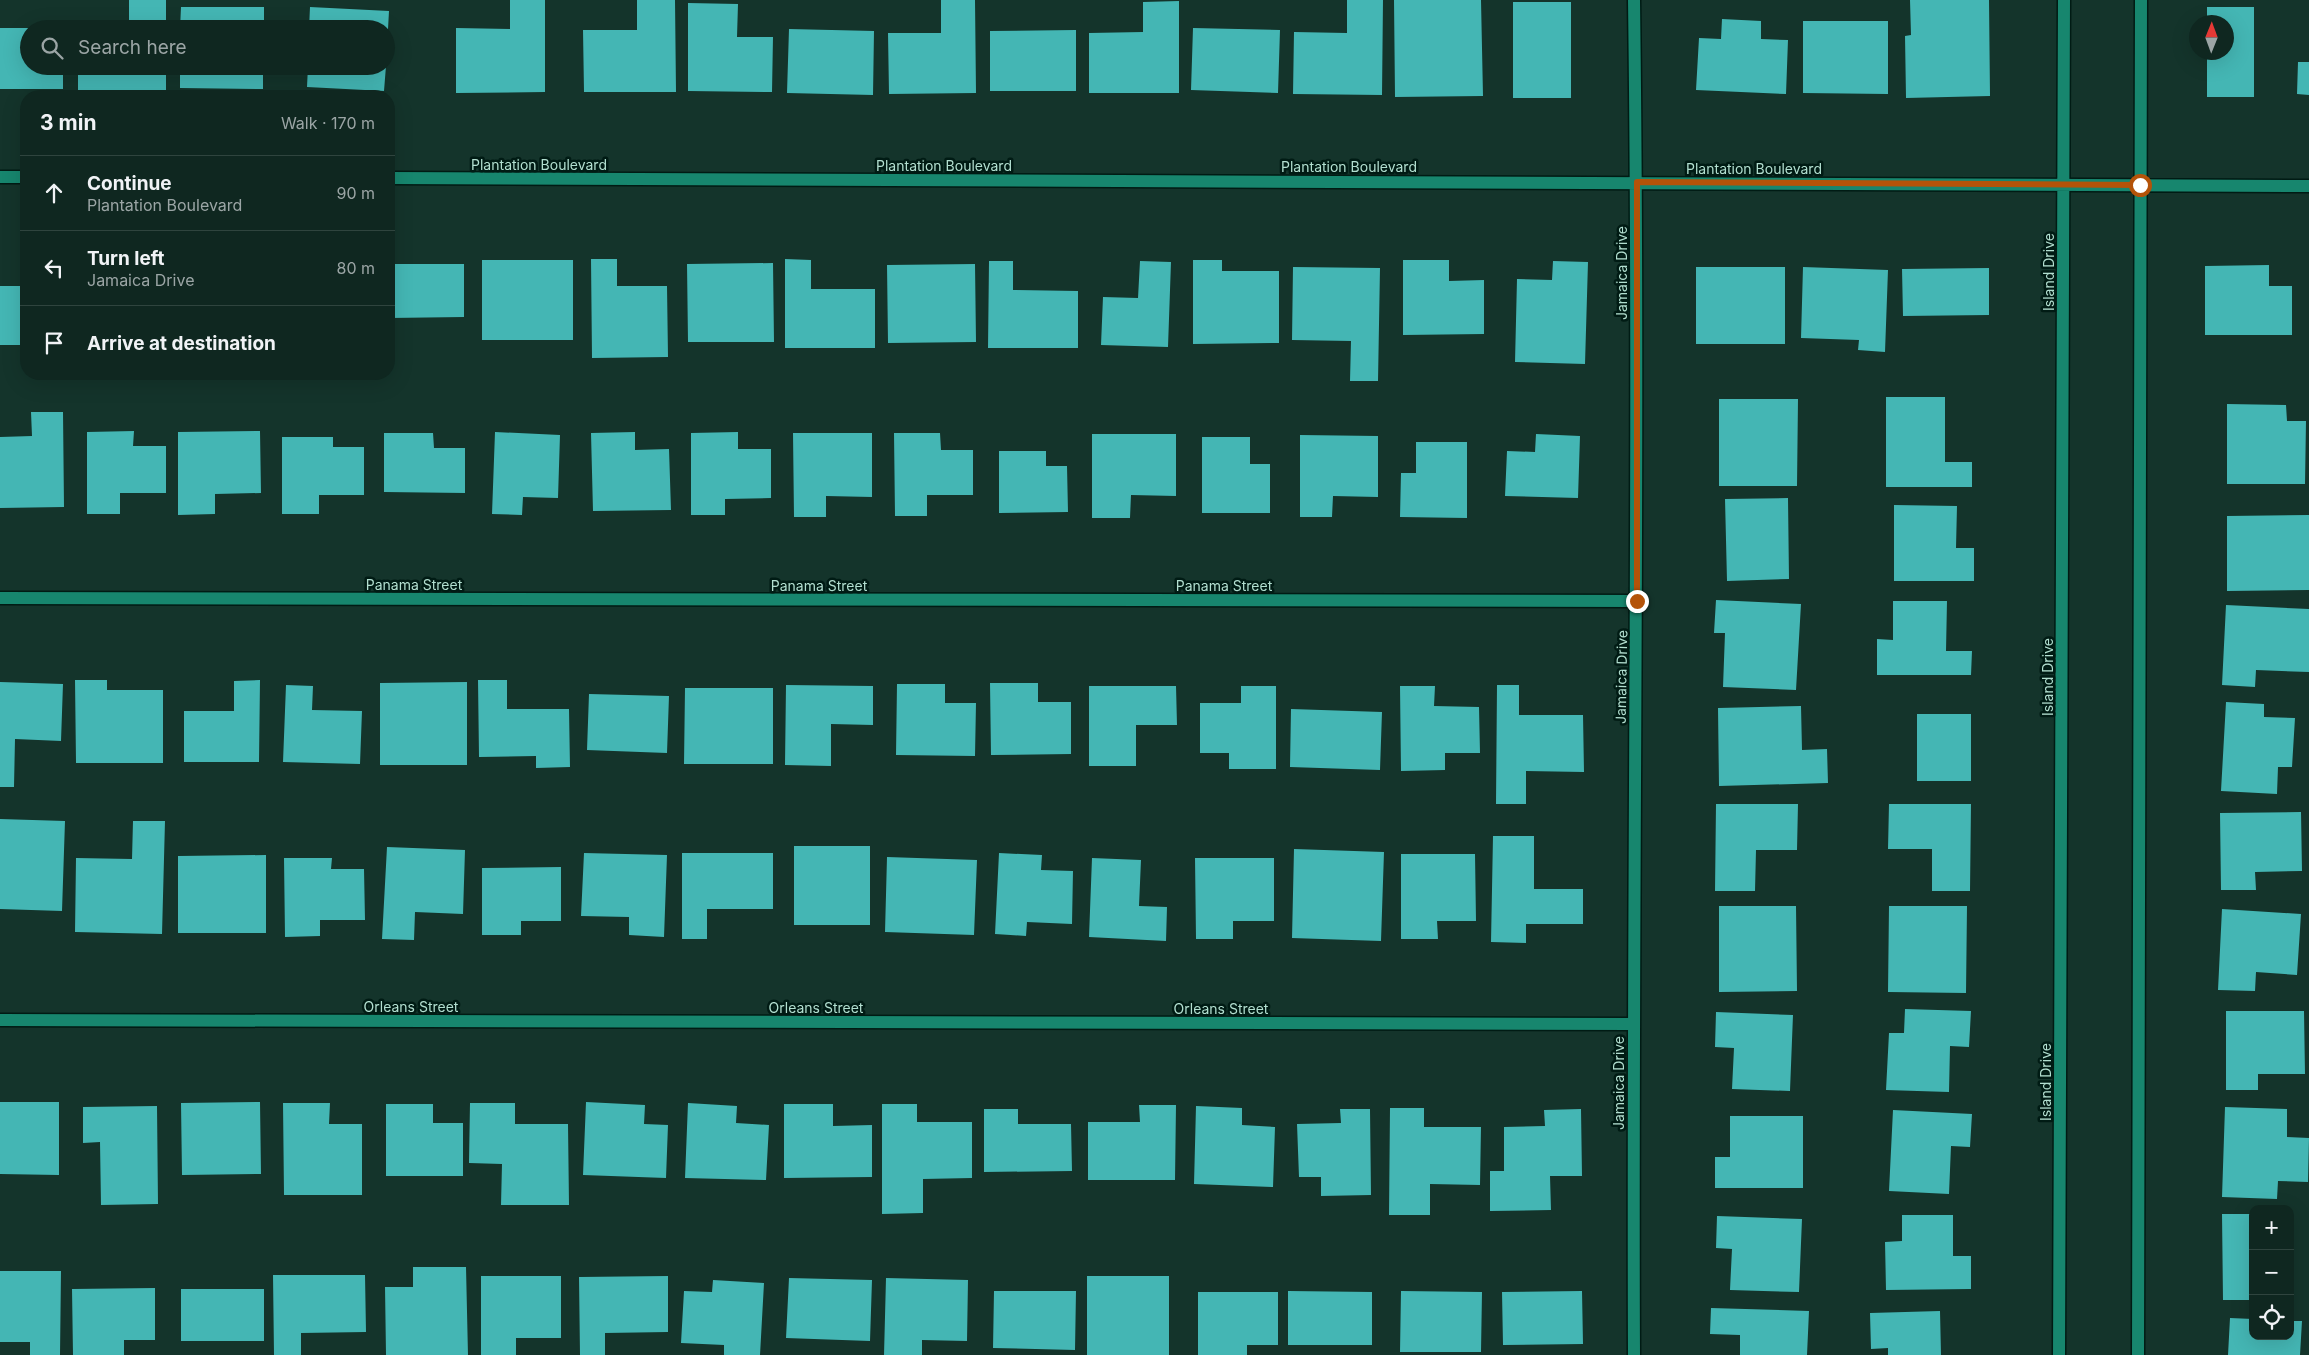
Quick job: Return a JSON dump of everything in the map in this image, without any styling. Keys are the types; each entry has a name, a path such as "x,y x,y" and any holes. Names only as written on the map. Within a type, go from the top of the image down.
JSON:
{"street":[{"name":"Jamaica Drive","path":"1634,0 1637,182 1637,601 1632,1024 1634,1355"},
{"name":"Island Drive","path":"2060,1355 2064,0"},
{"path":"2138,1355 2141,0"},
{"path":"0,177 20,177"},
{"name":"Plantation Boulevard","path":"395,178 2309,186"},
{"name":"Panama Street","path":"0,598 1637,601"},
{"name":"Orleans Street","path":"0,1020 1632,1024"}],"building":[{"path":"129,0 166,0 166,20 129,20"},
{"path":"510,0 545,0 545,92 456,93 456,28 510,29"},
{"path":"637,0 675,0 676,92 584,92 583,30 637,30"},
{"path":"941,0 975,0 976,93 889,94 888,33 941,33"},
{"path":"1347,0 1383,0 1382,95 1293,94 1294,32 1347,33"},
{"path":"1394,0 1481,0 1483,96 1395,97"},
{"path":"1910,0 1989,0 1990,96 1906,98 1905,36 1911,35"},
{"path":"1179,1 1179,93 1089,93 1089,33 1143,32 1143,2"},
{"path":"1513,2 1571,2 1571,98 1513,98"},
{"path":"688,3 738,4 737,37 773,37 772,92 688,91"},
{"path":"181,7 264,7 264,20 180,20"},
{"path":"310,7 389,11 388,20 309,20"},
{"path":"2207,7 2254,7 2254,97 2207,97 2207,60 2234,60 2234,15 2207,15"},
{"path":"1722,19 1761,21 1761,39 1788,40 1786,94 1696,90 1699,38 1721,39"},
{"path":"1803,21 1888,21 1888,94 1803,93"},
{"path":"0,28 20,28 20,75 63,75 63,89 0,89"},
{"path":"1193,28 1280,30 1278,93 1191,90"},
{"path":"789,29 874,31 873,95 787,93"},
{"path":"1076,30 1076,91 990,91 990,31"},
{"path":"2298,62 2309,62 2309,95 2297,94"},
{"path":"78,75 166,75 166,90 78,90"},
{"path":"180,75 263,75 263,89 180,88"},
{"path":"308,75 385,75 384,90 307,87"},
{"path":"591,259 617,259 617,286 667,286 668,357 592,358"},
{"path":"785,259 811,260 811,289 875,289 875,348 785,348"},
{"path":"482,260 573,260 573,340 482,340"},
{"path":"1193,260 1222,260 1222,271 1279,271 1279,343 1193,344"},
{"path":"1403,260 1449,260 1449,281 1484,280 1484,334 1403,335"},
{"path":"989,261 1013,261 1013,290 1078,291 1078,348 988,348"},
{"path":"1140,261 1171,262 1168,347 1101,345 1103,297 1138,298"},
{"path":"1553,261 1588,262 1585,364 1515,362 1517,279 1552,280"},
{"path":"773,263 774,342 688,342 687,264"},
{"path":"395,264 464,264 464,317 395,318"},
{"path":"975,264 976,342 888,343 887,265"},
{"path":"2269,265 2269,286 2292,286 2292,335 2205,335 2205,266"},
{"path":"1293,267 1380,268 1378,381 1350,381 1351,341 1292,340"},
{"path":"1696,267 1785,267 1785,344 1696,344"},
{"path":"1803,267 1888,270 1885,352 1858,350 1859,340 1801,338"},
{"path":"1989,268 1989,315 1903,316 1902,269"},
{"path":"0,286 20,286 20,345 0,345"},
{"path":"1886,397 1945,397 1945,462 1972,462 1972,487 1886,487"},
{"path":"1719,399 1798,399 1797,486 1719,486"},
{"path":"2227,404 2286,405 2287,421 2306,421 2305,484 2227,484"},
{"path":"31,412 63,412 64,507 0,508 0,437 32,436"},
{"path":"134,431 133,446 166,446 166,493 120,493 120,514 87,514 87,432"},
{"path":"260,431 261,493 215,494 215,514 178,515 178,432"},
{"path":"495,432 560,435 558,498 523,497 522,515 492,514"},
{"path":"635,432 635,450 669,449 671,510 593,511 591,433"},
{"path":"738,432 738,449 771,449 771,498 725,499 725,515 691,515 691,433"},
{"path":"384,433 433,433 434,448 465,448 465,493 384,492"},
{"path":"793,433 872,433 872,497 826,496 826,517 794,517"},
{"path":"894,433 940,433 941,450 973,450 973,495 927,495 927,516 895,516"},
{"path":"1092,434 1176,434 1176,496 1131,495 1130,518 1092,518"},
{"path":"1536,434 1580,436 1578,498 1505,496 1507,451 1535,452"},
{"path":"1300,435 1378,436 1378,497 1333,496 1332,517 1300,517"},
{"path":"282,437 333,437 333,447 364,447 364,495 319,495 319,514 282,514"},
{"path":"1202,437 1250,437 1250,464 1270,464 1270,513 1202,513"},
{"path":"1416,442 1467,442 1467,518 1400,517 1401,473 1416,473"},
{"path":"999,451 1046,451 1046,466 1067,466 1068,512 999,513"},
{"path":"1788,498 1789,579 1727,581 1725,499"},
{"path":"1894,505 1957,506 1956,548 1974,548 1974,581 1894,581"},
{"path":"2309,515 2309,590 2227,591 2227,516"},
{"path":"1716,600 1801,604 1796,690 1723,687 1725,633 1714,633"},
{"path":"1893,601 1947,601 1946,651 1972,651 1971,675 1877,675 1877,639 1893,640"},
{"path":"2226,605 2309,609 2309,672 2256,670 2255,687 2222,685"},
{"path":"75,680 107,680 107,690 163,690 163,763 76,763"},
{"path":"260,680 259,762 184,762 184,711 234,711 234,681"},
{"path":"478,680 507,680 507,709 569,709 570,767 536,768 536,756 479,757"},
{"path":"0,682 63,684 61,741 15,739 14,787 0,787"},
{"path":"467,682 467,765 380,765 380,683"},
{"path":"990,683 1038,683 1038,702 1071,702 1071,754 991,755"},
{"path":"897,684 945,684 945,703 976,703 975,756 896,755"},
{"path":"286,685 313,686 312,710 362,711 360,764 283,762"},
{"path":"786,685 873,686 873,725 831,724 831,766 785,765"},
{"path":"1497,685 1519,685 1519,715 1583,715 1584,772 1526,771 1526,804 1496,804"},
{"path":"1089,686 1176,686 1177,725 1136,725 1136,766 1089,766"},
{"path":"1241,686 1276,686 1276,769 1229,769 1229,753 1200,753 1200,703 1241,703"},
{"path":"1400,686 1435,686 1434,706 1479,707 1480,753 1445,753 1445,770 1401,771"},
{"path":"685,688 773,688 773,764 684,764"},
{"path":"589,694 669,696 667,753 587,750"},
{"path":"2226,702 2264,704 2264,717 2295,718 2292,767 2278,767 2277,794 2221,791"},
{"path":"1801,706 1802,750 1827,749 1828,783 1719,786 1718,708"},
{"path":"1291,709 1382,712 1380,770 1290,767"},
{"path":"1917,714 1971,714 1971,781 1917,781"},
{"path":"1716,804 1798,804 1797,850 1756,850 1755,891 1715,891"},
{"path":"1889,804 1971,804 1970,891 1932,891 1932,849 1888,849"},
{"path":"2301,812 2302,871 2255,872 2256,890 2221,890 2220,813"},
{"path":"0,819 65,821 62,911 0,909"},
{"path":"133,821 165,821 162,934 75,932 76,858 132,859"},
{"path":"1493,836 1534,836 1534,889 1583,889 1583,924 1526,924 1526,943 1491,942"},
{"path":"794,846 870,846 870,925 794,925"},
{"path":"387,847 465,850 463,914 415,912 414,940 382,939"},
{"path":"1294,849 1384,852 1381,941 1292,938"},
{"path":"584,853 667,855 664,937 629,935 629,917 581,916"},
{"path":"682,853 773,853 773,909 707,909 707,939 682,939"},
{"path":"999,853 1042,855 1041,870 1073,871 1072,924 1027,922 1026,936 995,934"},
{"path":"1401,854 1475,854 1476,921 1437,921 1438,939 1401,939"},
{"path":"266,855 266,933 178,933 178,856"},
{"path":"887,857 977,860 974,935 885,932"},
{"path":"284,858 332,858 331,869 364,869 365,920 320,920 320,936 285,937"},
{"path":"1092,858 1141,860 1139,906 1167,907 1166,941 1089,937"},
{"path":"1195,858 1274,858 1274,921 1233,921 1233,939 1196,939"},
{"path":"561,867 561,921 521,921 521,935 482,935 482,868"},
{"path":"1719,906 1796,906 1797,991 1719,992"},
{"path":"1889,906 1967,906 1966,993 1888,992"},
{"path":"2222,909 2301,914 2297,975 2256,972 2255,991 2218,990"},
{"path":"1905,1009 1971,1011 1969,1047 1950,1046 1949,1092 1886,1090 1889,1033 1904,1033"},
{"path":"2226,1011 2304,1011 2305,1074 2258,1074 2258,1090 2226,1090"},
{"path":"1716,1012 1793,1015 1790,1091 1732,1089 1734,1048 1715,1047"},
{"path":"0,1102 59,1102 59,1175 0,1174"},
{"path":"260,1102 261,1174 182,1175 181,1103"},
{"path":"586,1102 645,1105 644,1124 668,1125 666,1178 583,1175"},
{"path":"283,1103 330,1103 329,1124 362,1124 362,1195 284,1195"},
{"path":"470,1103 515,1103 515,1124 568,1124 569,1205 501,1205 502,1164 469,1163"},
{"path":"688,1103 737,1106 736,1123 769,1125 766,1180 685,1178"},
{"path":"386,1104 433,1104 433,1123 463,1123 463,1176 386,1176"},
{"path":"784,1104 833,1104 833,1126 872,1125 872,1177 784,1178"},
{"path":"882,1104 917,1104 917,1122 972,1122 972,1178 923,1179 923,1213 882,1214"},
{"path":"1139,1105 1176,1105 1175,1180 1088,1180 1088,1122 1140,1122"},
{"path":"157,1106 158,1204 101,1205 100,1142 83,1143 83,1107"},
{"path":"1196,1106 1242,1108 1242,1125 1275,1127 1273,1187 1194,1184"},
{"path":"2225,1107 2287,1109 2287,1137 2309,1138 2308,1182 2278,1181 2277,1199 2222,1197"},
{"path":"1390,1108 1424,1108 1424,1127 1481,1127 1480,1185 1430,1184 1430,1215 1389,1215"},
{"path":"984,1109 1018,1109 1018,1124 1071,1124 1072,1171 984,1172"},
{"path":"1340,1109 1370,1109 1371,1195 1321,1196 1321,1177 1299,1177 1297,1124 1341,1123"},
{"path":"1581,1109 1582,1176 1550,1176 1551,1210 1490,1211 1490,1171 1504,1171 1504,1127 1545,1126 1544,1110"},
{"path":"1893,1110 1972,1114 1970,1147 1951,1146 1949,1194 1889,1191"},
{"path":"1730,1116 1803,1116 1803,1188 1715,1188 1715,1157 1730,1157"},
{"path":"2222,1214 2249,1214 2249,1300 2223,1300"},
{"path":"1902,1215 1953,1215 1953,1256 1971,1256 1971,1289 1886,1290 1885,1242 1902,1241"},
{"path":"1717,1216 1802,1219 1799,1292 1730,1290 1732,1249 1716,1248"},
{"path":"413,1267 466,1267 468,1355 386,1355 385,1287 413,1287"},
{"path":"0,1271 61,1271 60,1355 30,1355 30,1342 0,1342"},
{"path":"273,1275 365,1275 366,1332 301,1333 301,1355 274,1355"},
{"path":"481,1276 561,1276 561,1338 516,1338 516,1355 481,1355"},
{"path":"668,1276 668,1332 605,1333 605,1355 580,1355 579,1277"},
{"path":"1087,1276 1169,1276 1169,1355 1087,1355"},
{"path":"789,1278 872,1280 870,1341 786,1338"},
{"path":"886,1278 968,1280 967,1341 922,1340 922,1355 884,1355"},
{"path":"713,1280 764,1283 760,1355 724,1355 724,1345 681,1343 684,1291 712,1292"},
{"path":"155,1288 155,1340 124,1340 124,1355 73,1355 72,1289"},
{"path":"181,1289 264,1289 264,1341 181,1341"},
{"path":"994,1291 1076,1291 1075,1350 993,1348"},
{"path":"1288,1291 1372,1292 1372,1345 1288,1345"},
{"path":"1401,1291 1482,1292 1481,1352 1400,1352"},
{"path":"1582,1291 1583,1344 1503,1345 1502,1292"},
{"path":"1198,1292 1278,1292 1278,1345 1247,1345 1247,1355 1198,1355"},
{"path":"1711,1308 1809,1311 1807,1355 1740,1355 1740,1335 1710,1334"},
{"path":"1940,1311 1941,1355 1888,1355 1888,1348 1871,1349 1870,1313"},
{"path":"2230,1318 2249,1319 2249,1340 2294,1340 2294,1321 2302,1321 2300,1355 2228,1355"}],"route":[{"path":"1637,601 1637,182 2140,185"}]}
